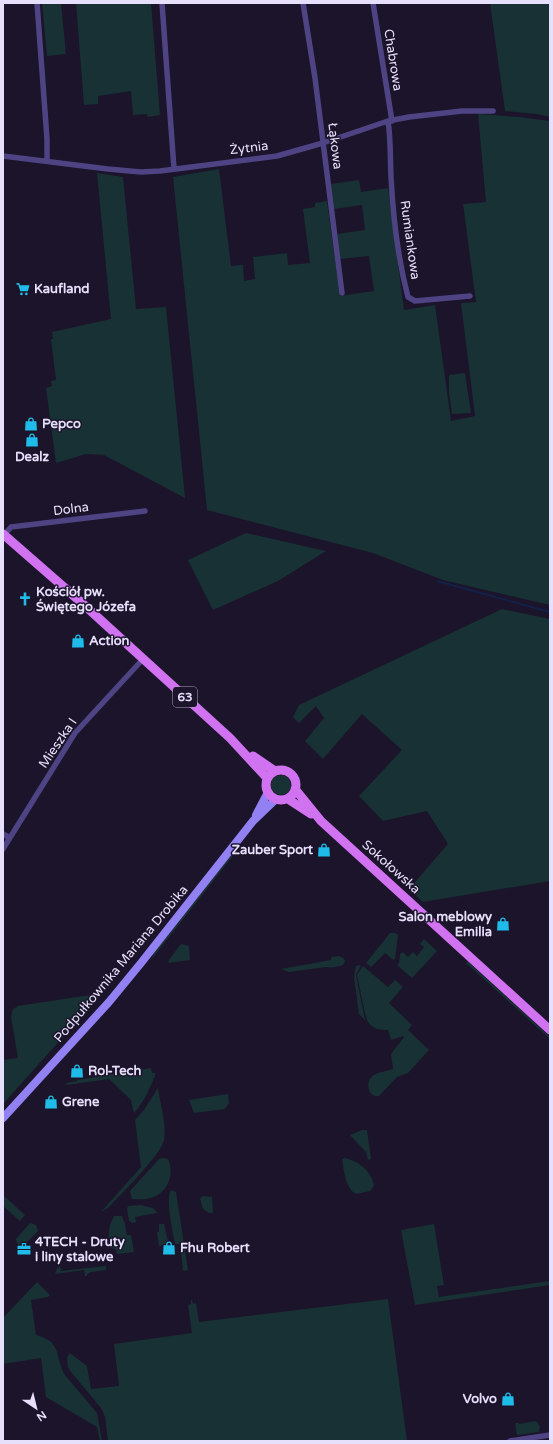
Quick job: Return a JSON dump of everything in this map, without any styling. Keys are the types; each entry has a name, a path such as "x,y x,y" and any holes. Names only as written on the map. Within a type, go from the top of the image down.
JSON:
{"main road":[{"name":"63","path":"3,534 82,603 242,749"},
{"path":"242,749 275,771"},
{"path":"242,749 267,778"},
{"path":"284,770 290,773 296,781 296,789 292,796 282,800 276,799 268,792 266,786 267,778 275,771 284,770"},
{"name":"Sokołowska","path":"296,789 321,821"},
{"name":"Podpułkownika Mariana Drobika","path":"253,821 268,792"},
{"name":"Sokołowska","path":"288,798 321,821 550,1030"},
{"name":"Podpułkownika Mariana Drobika","path":"3,1118 109,1002 253,821 276,799"}],"street":[{"path":"37,3 47,139 47,161"},
{"path":"162,3 174,169"},
{"name":"Łąkowa","path":"303,3 342,293"},
{"name":"Chabrowa","path":"373,3 390,121"},
{"name":"Żytnia","path":"3,156 141,172 174,169 277,156 323,144 390,121 409,117 462,111 493,111"},
{"name":"Rumiankowa","path":"390,121 391,177 396,235 408,297 415,301 470,296"},
{"name":"Dolna","path":"3,534 10,527 145,511"},
{"name":"Mieszka I","path":"3,849 76,733 143,659"},
{"path":"3,834 10,838"},
{"path":"510,1441 550,1435"}],"green space":[{"path":"42,3 61,3 66,54 47,56"},
{"path":"76,3 151,3 160,115 148,117 147,114 133,115 131,91 98,96 98,104 84,105"},
{"path":"490,3 550,3 550,117 537,114 505,111"},
{"path":"478,114 550,121 550,605 443,580 373,553 207,510 173,177 219,169 231,266 243,265 244,281 255,279 253,257 287,253 288,265 310,263 303,209 315,207 315,203 327,201 340,296 374,291 369,256 340,259 337,234 365,230 362,205 334,209 331,184 359,180 361,192 388,188 404,310 435,305 451,421 475,416 461,303 476,302 463,204 486,202"},
{"path":"97,173 123,177 136,309 166,307 185,498 104,455 86,454 56,463 46,388 52,386 51,381 56,380 51,339 53,339 52,332 111,319"},
{"path":"465,373 471,413 452,414 449,393 449,375"},
{"path":"246,533 326,551 278,581 213,610 188,560"},
{"path":"502,609 550,619 550,881 423,902 409,889 448,844 427,811 383,821 359,796 402,750 362,714 323,759 305,741 324,718 316,706 299,723 293,717 299,705"},
{"path":"277,775 285,775 291,781 291,789 285,795 277,795 271,789 271,781"},
{"path":"239,848 151,960 154,953 236,849"},
{"path":"390,933 395,933 398,935 395,959 393,960 385,953 371,967 366,963"},
{"path":"424,939 437,951 412,978 397,965 399,963 400,954 403,952 408,957 413,952 417,956 424,947 420,944"},
{"path":"181,944 189,946 190,960 168,963 169,960"},
{"path":"339,956 345,961 343,965 337,967 289,972 281,969 331,960 331,957"},
{"path":"467,961 550,1037 550,1039 466,963"},
{"path":"361,965 356,975 365,1020 359,1014 354,977 356,966"},
{"path":"363,966 388,987 395,980 403,987 389,1003 412,1025 408,1030 429,1050 408,1073 397,1077 379,1096 375,1096 370,1092 368,1085 369,1081 376,1074 393,1069 391,1054 404,1037 391,1040 388,1030 374,1028 368,1022 357,975"},
{"path":"90,995 97,999 3,1104 3,1060 18,1058 11,1017 13,1009 18,1006"},
{"path":"151,1068 152,1073 156,1073 144,1099 134,1113 131,1100 109,1079 67,1085 66,1083 77,1080"},
{"path":"158,1088 165,1127 164,1140 161,1147 131,1184 109,1207 101,1212 141,1167 135,1120 144,1110"},
{"path":"228,1094 229,1103 225,1109 194,1113 189,1100"},
{"path":"362,1130 367,1130 371,1159 368,1160 366,1152 350,1135"},
{"path":"345,1158 359,1164 367,1171 373,1181 374,1186 370,1191 356,1194 349,1188 342,1159"},
{"path":"159,1159 168,1159 171,1171 166,1187 157,1196 144,1199 132,1199 130,1191"},
{"path":"171,1190 176,1192 188,1270 183,1271 180,1244 175,1244 170,1216 169,1195"},
{"path":"3,1195 25,1215 20,1221 3,1206"},
{"path":"203,1196 212,1197 213,1213 209,1213 203,1209 200,1198"},
{"path":"141,1205 153,1208 157,1213 135,1217 136,1222 133,1223 129,1221 128,1206"},
{"path":"114,1216 122,1216 127,1235 131,1235 134,1252 117,1254 116,1249 110,1248 109,1232"},
{"path":"30,1223 36,1225 38,1231 21,1246 17,1243 16,1239"},
{"path":"159,1224 164,1224 169,1245 159,1246 157,1232 159,1232"},
{"path":"434,1224 444,1285 437,1286 439,1297 550,1281 550,1285 415,1305 401,1230"},
{"path":"60,1266 61,1271 106,1266 106,1270 91,1272 87,1274 87,1276 85,1276 84,1270 55,1274"},
{"path":"37,1282 50,1295 48,1297 31,1300 36,1335 45,1338 54,1346 65,1375 97,1413 102,1441 100,1441 97,1427 46,1397 41,1358 3,1364 3,1318"},
{"path":"388,1299 407,1441 108,1441 105,1417 101,1408 68,1367 67,1357 70,1353 87,1366 91,1389 119,1386 114,1344 192,1333 188,1305 191,1304 191,1300 193,1304 196,1303 199,1322"},
{"path":"536,1421 540,1426 539,1432 517,1435 515,1423 519,1424"}],"waterway":[{"path":"437,581 550,612"}],"place":[{"name":"Kaufland","path":"23,289"},
{"name":"Pepco","path":"31,424"},
{"name":"Dealz","path":"32,440"},
{"name":"Kościół pw. Świętego Józefa","path":"25,599"},
{"name":"Action","path":"78,641"},
{"name":"Zauber Sport","path":"324,850"},
{"name":"Salon meblowy Emilia","path":"503,924"},
{"name":"Rol-Tech","path":"77,1071"},
{"name":"Grene","path":"51,1102"},
{"name":"Fhu Robert","path":"169,1248"},
{"name":"4TECH - Druty i liny stalowe","path":"24,1249"},
{"name":"Volvo","path":"508,1399"}]}
